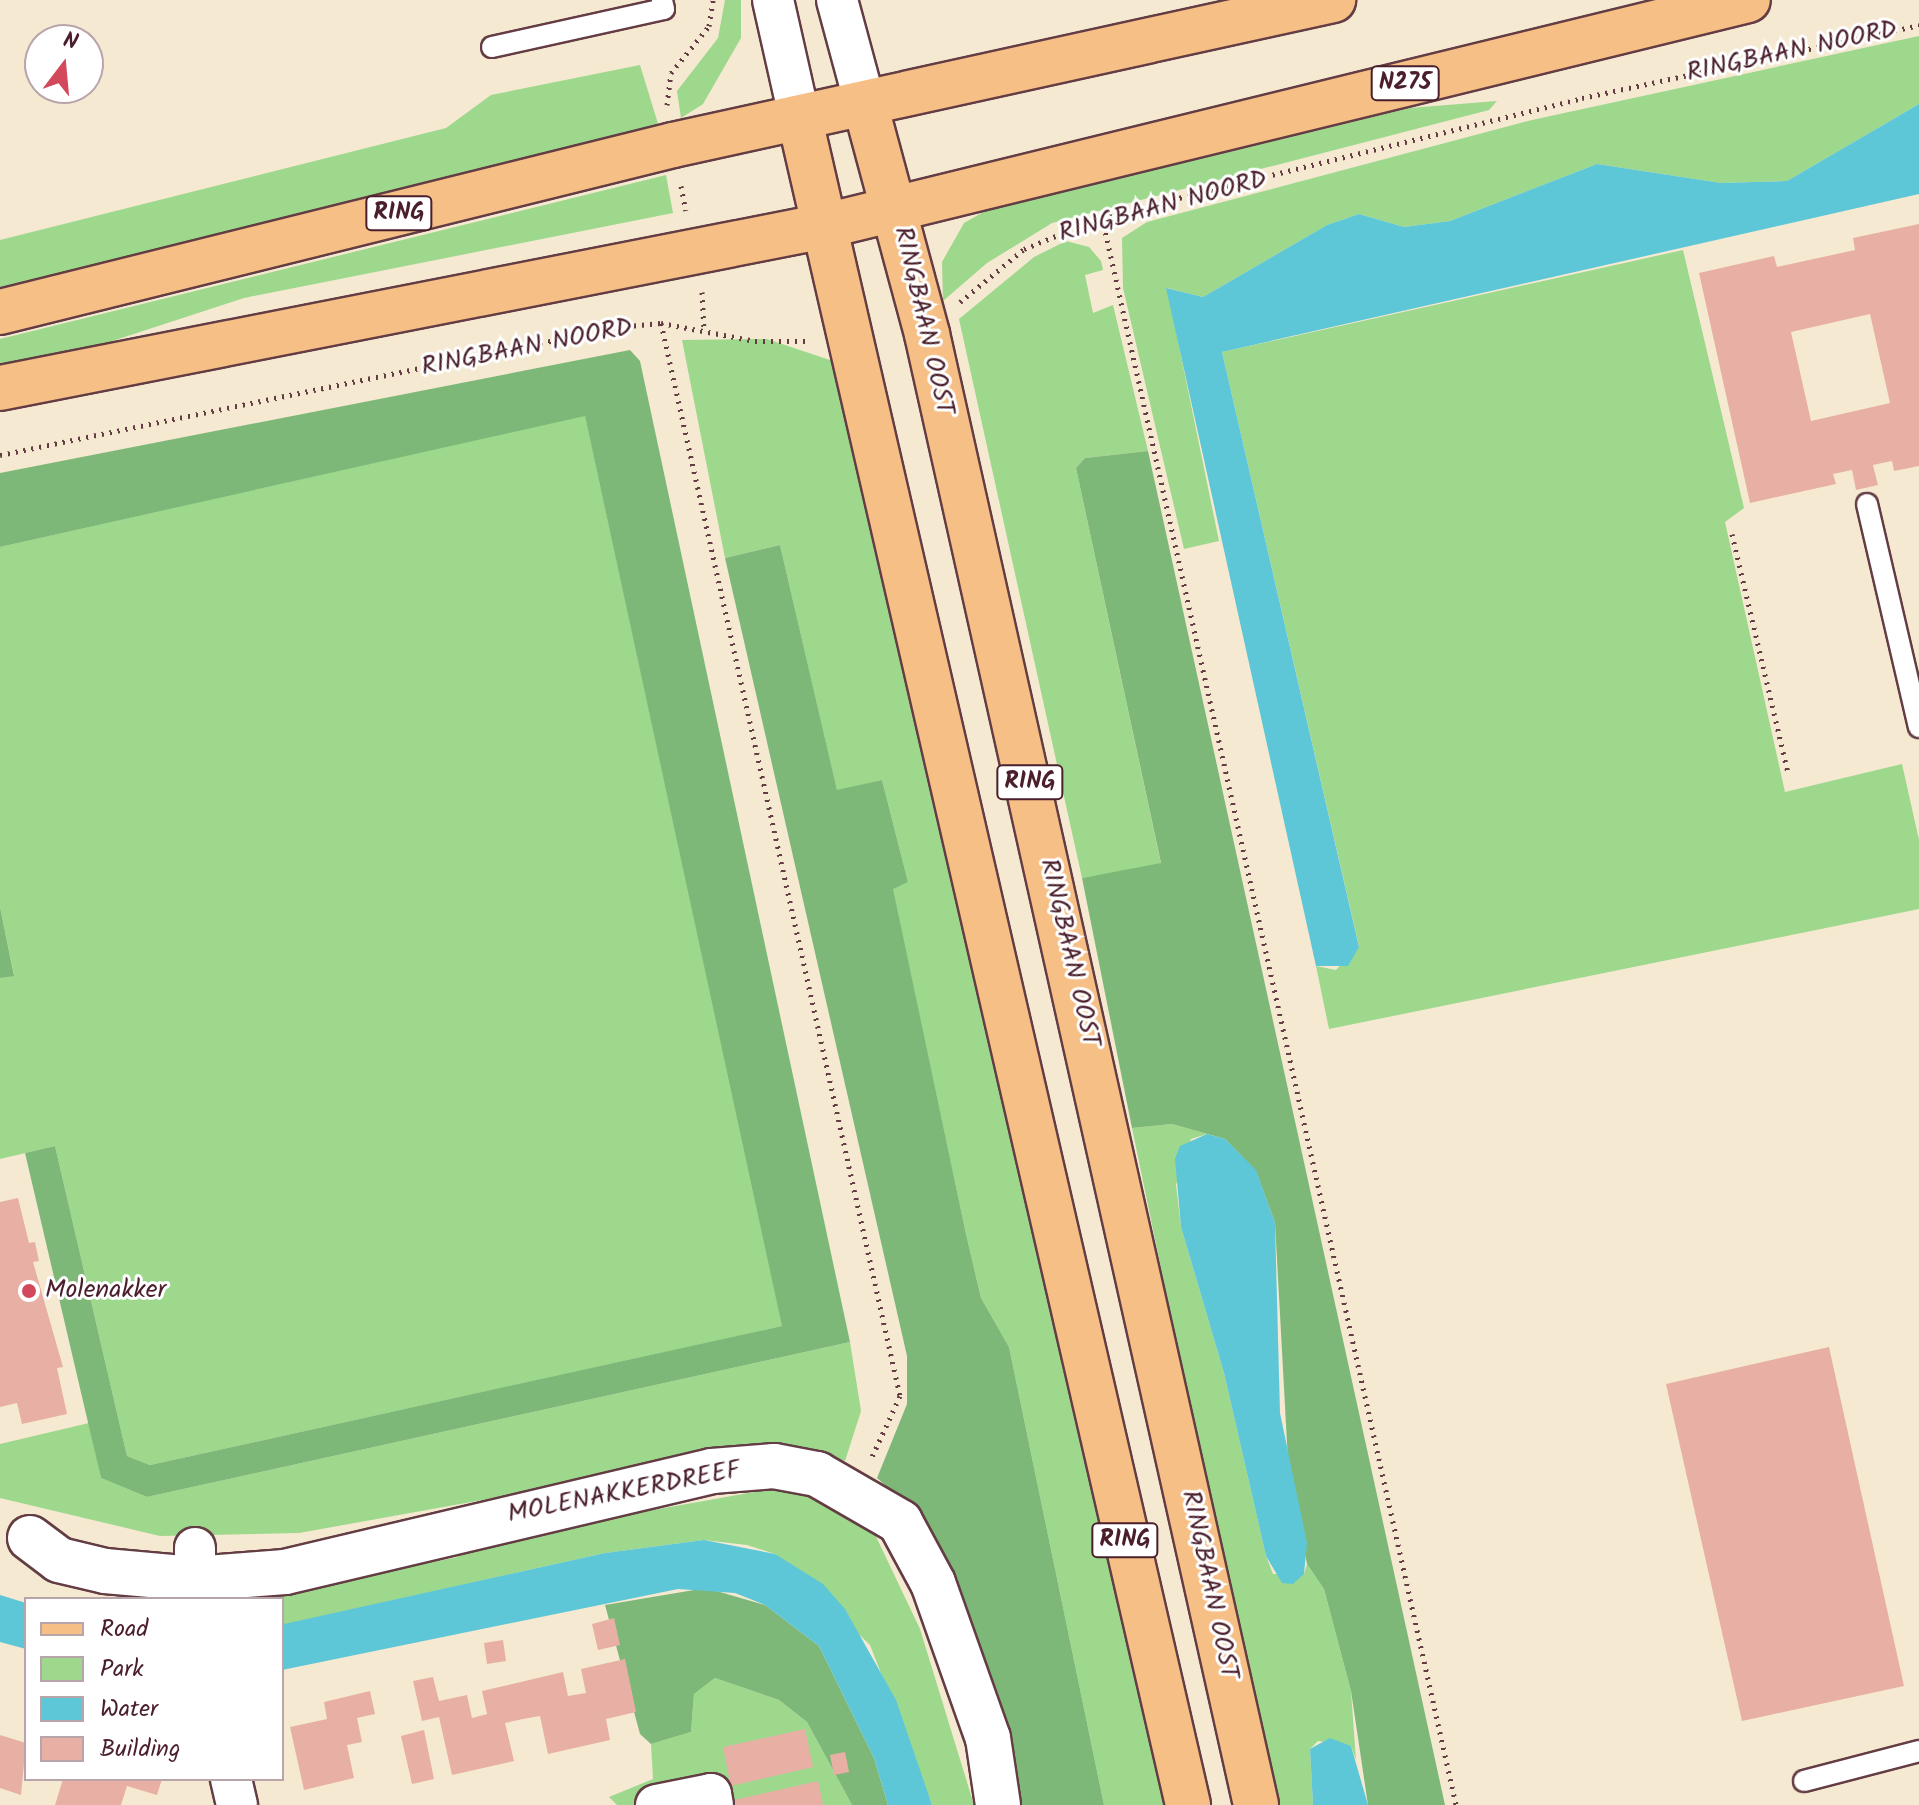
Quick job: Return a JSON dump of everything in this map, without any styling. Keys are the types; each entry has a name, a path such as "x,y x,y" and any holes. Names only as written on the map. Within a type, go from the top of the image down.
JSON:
{"main road":[{"path":"865,104 1333,0"},
{"name":"N275","path":"896,209 1748,0"},
{"name":"RING","path":"0,312 865,104"},
{"name":"RINGBAAN OOST","path":"865,104 922,313 1256,1805"},
{"name":"RING","path":"800,120 1188,1805"},
{"path":"0,388 825,226 896,209"}],"street":[{"path":"773,0 800,120"},
{"path":"837,0 865,104"},
{"name":"MOLENAKKERDREEF","path":"15,1534 59,1560 194,1575 285,1572 371,1546 712,1471 774,1466 852,1489 900,1522 933,1583 988,1738 998,1805"},
{"path":"231,1781 237,1805"},
{"path":"656,1805 711,1794 713,1805"}],"lane":[{"path":"492,47 664,9 662,0"},
{"path":"1867,504 1919,727"},
{"path":"1804,1781 1919,1751"}],"path":[{"name":"RINGBAAN NOORD","path":"922,313 977,292 1045,238 1102,217 1582,98 1919,25"},
{"path":"1102,217 1456,1805"},
{"name":"RINGBAAN NOORD","path":"0,455 661,323 786,344 850,330"},
{"path":"661,323 900,1396 892,1424 852,1489"},
{"path":"1732,534 1788,772"}],"green space":[{"path":"725,0 741,0 741,38 703,104 681,118 677,91 718,38"},
{"path":"1919,36 1919,104 1787,181 1721,183 1597,164 1450,221 1404,227 1359,214 1327,225 1203,297 1167,288 1219,541 1184,549 1123,288 1122,238 1147,222 1532,120"},
{"path":"640,65 659,127 0,293 0,240 446,128 491,95"},
{"path":"1497,101 1489,110 1052,223 987,263 943,301 942,262 964,223 985,211 1410,108"},
{"path":"666,175 673,213 244,298 100,345 0,368 0,339"},
{"path":"1066,241 1089,247 1101,261 1103,270 1085,275 1093,313 1113,305 1148,451 1085,458 1076,468 1161,864 1082,878 959,319 1034,257"},
{"path":"1683,250 1744,508 1725,522 1785,792 1902,764 1919,840 1919,909 1329,1029 1316,966 1336,970 1359,946 1222,352"},
{"path":"767,339 836,362 1076,1426 1168,1805 1104,1805 1009,1347 981,1298 966,1234 892,888 908,882 882,780 837,791 780,545 725,558 682,340"},
{"path":"630,350 640,361 850,1342 147,1497 101,1478 25,1153 55,1146 127,1456 150,1465 782,1326 585,416 0,547 0,473"},
{"path":"585,415 783,1326 150,1465 127,1456 55,1146 0,1159 0,978 14,975 0,907 0,547"},
{"path":"1148,451 1445,1805 1368,1805 1351,1691 1324,1589 1307,1564 1288,1461 1275,1223 1256,1171 1225,1139 1172,1124 1132,1128 1082,878 1161,863 1076,468 1085,458"},
{"path":"780,545 837,790 882,780 908,882 893,889 966,1234 981,1298 1009,1347 1104,1805 1016,1805 903,1501 877,1478 907,1404 907,1356 725,558"},
{"path":"0,907 14,976 0,978"},
{"path":"1172,1124 1207,1134 1191,1139 1176,1185 1181,1227 1224,1373 1266,1556 1273,1574 1304,1574 1307,1564 1324,1589 1351,1691 1356,1760 1351,1746 1318,1741 1310,1749 1313,1805 1272,1805 1132,1128"},
{"path":"850,1342 861,1411 845,1461 800,1448 761,1450 299,1533 160,1536 0,1498 0,1444 89,1423 101,1478 147,1497"},
{"path":"766,1490 811,1491 871,1526 920,1629 974,1805 932,1805 870,1645 775,1554 747,1545 704,1540 605,1553 284,1625 284,1597 260,1597 458,1557 450,1546"},
{"path":"706,1588 765,1605 819,1646 874,1758 888,1805 852,1805 807,1722 779,1700 715,1678 694,1694 691,1732 651,1744 640,1734 605,1605"},
{"path":"715,1678 779,1700 807,1722 852,1805 617,1805 609,1797 653,1779 651,1744 691,1732 694,1694"}],"water":[{"path":"1919,104 1919,194 1222,352 1359,947 1348,966 1316,966 1166,288 1203,297 1327,225 1359,214 1404,227 1450,221 1597,164 1721,183 1787,181"},
{"path":"1207,1134 1225,1139 1256,1170 1275,1223 1280,1413 1307,1543 1304,1574 1293,1584 1282,1583 1266,1556 1224,1373 1181,1227 1175,1159 1180,1146"},
{"path":"704,1540 775,1554 823,1584 845,1609 896,1700 932,1805 888,1805 874,1758 819,1646 765,1605 735,1593 678,1589 284,1670 284,1624 605,1553"},
{"path":"0,1595 24,1602 24,1648 0,1642"},
{"path":"1330,1738 1351,1746 1368,1805 1313,1805 1310,1749"}],"building":[{"path":"1919,224 1919,466 1894,471 1892,461 1873,465 1878,485 1856,490 1852,470 1833,474 1836,484 1750,503 1699,273 1774,256 1777,267 1855,250 1853,238","holes":["1870,314 1890,403 1811,421 1791,332"]},
{"name":"Molenakker","path":"18,1198 29,1243 35,1242 39,1261 33,1262 63,1367 57,1368 67,1414 22,1424 17,1403 0,1407 0,1202"},
{"path":"1829,1347 1904,1686 1742,1721 1666,1384"},
{"path":"614,1618 620,1645 598,1650 592,1624"},
{"path":"503,1640 506,1661 487,1664 484,1643"},
{"path":"625,1659 636,1712 606,1719 610,1740 548,1754 540,1716 523,1719 505,1723 514,1761 452,1775 439,1717 422,1721 413,1681 433,1677 439,1701 467,1695 472,1718 487,1714 482,1691 563,1672 568,1696 586,1693 581,1669"},
{"path":"370,1691 375,1714 357,1718 362,1742 347,1745 354,1778 304,1790 290,1727 327,1719 324,1702"},
{"path":"805,1729 813,1767 731,1786 723,1747"},
{"path":"424,1730 434,1779 412,1784 401,1736"},
{"path":"0,1735 24,1742 24,1764 21,1795 0,1788"},
{"path":"845,1752 849,1772 834,1775 830,1755"},
{"path":"62,1781 161,1781 157,1795 127,1786 121,1805 55,1805"},
{"path":"818,1781 823,1805 735,1805 734,1800"}],"place":[{"name":"Molenakker","path":"29,1291"}]}
